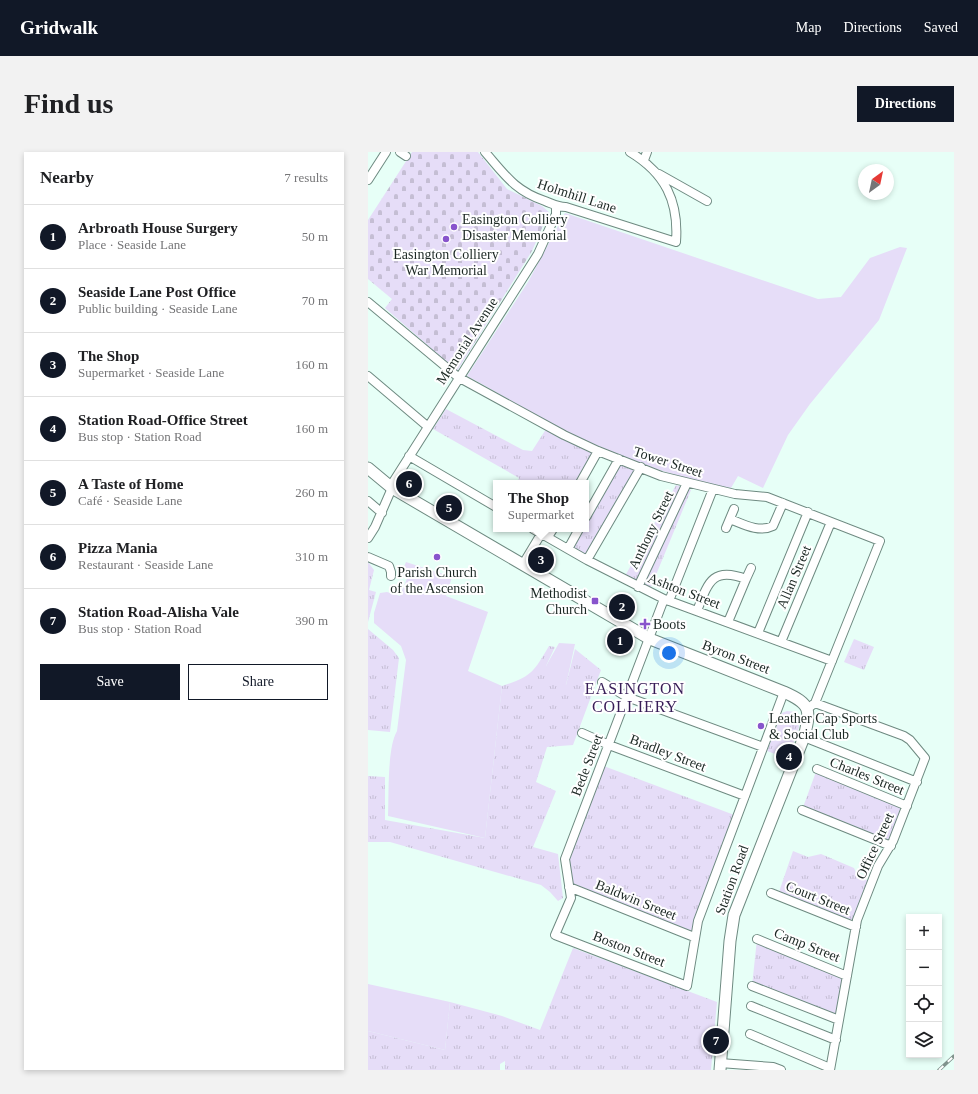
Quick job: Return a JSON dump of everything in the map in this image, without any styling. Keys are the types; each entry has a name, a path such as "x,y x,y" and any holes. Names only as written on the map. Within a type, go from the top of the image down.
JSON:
{"main road":[{"name":"Byron Street","path":"368,468 391,487 650,639 784,692 811,706"},
{"name":"Station Road","path":"720,1067 730,941 734,915 804,737 811,706"}],"street":[{"path":"368,180 386,152"},
{"name":"Holmhill Lane","path":"485,152 514,186 530,196 556,207 566,207 676,242 677,225 674,208 667,186 657,172"},
{"path":"630,152 644,160 657,172 707,200"},
{"path":"644,160 647,152"},
{"name":"Memorial Avenue","path":"368,538 382,513 391,487 409,456 458,377 538,254 556,214 556,207"},
{"name":"Tower Street","path":"368,302 458,377 564,435 598,451 661,476 687,484 734,494 767,497 880,541 832,661"},
{"path":"368,376 427,426"},
{"path":"582,480 598,451"},
{"path":"409,456 493,505"},
{"path":"589,512 619,459"},
{"path":"588,560 641,467"},
{"name":"Anthony Street","path":"638,587 687,484"},
{"name":"Bede Street","path":"562,938 555,935 571,898 565,859 650,639 713,489"},
{"path":"368,501 382,513"},
{"path":"730,519 749,526 767,529 773,526 783,503"},
{"path":"726,528 734,509"},
{"path":"758,633 808,512"},
{"name":"Allan Street","path":"781,642 831,522"},
{"name":"Ashton Street","path":"538,532 638,587 666,600 832,661"},
{"path":"523,564 550,532"},
{"path":"568,549 577,532"},
{"path":"368,557 389,566 391,572 390,576"},
{"path":"728,622 751,568"},
{"path":"697,611 707,586 718,575 729,574 746,579"},
{"path":"811,706 832,661"},
{"path":"602,682 627,697 764,747"},
{"path":"694,936 700,915 784,692"},
{"name":"Office Street","path":"811,706 910,740 925,758 891,846 878,866 856,927 830,1069"},
{"name":"Bradley Street","path":"582,732 609,745 745,796"},
{"path":"804,737 917,782"},
{"name":"Charles Street","path":"817,769 907,806"},
{"path":"802,810 891,846"},
{"name":"Baldwin Sreeet","path":"569,887 694,936"},
{"name":"Court Street","path":"771,893 856,927"},
{"name":"Boston Street","path":"562,938 687,986 694,936"},
{"name":"Camp Street","path":"757,939 847,976"},
{"path":"752,986 839,1020"},
{"path":"752,1006 836,1040"},
{"path":"750,1034 830,1069"},
{"path":"720,1067 773,1067 781,1070"}],"green space":[{"path":"412,152 478,152 507,189 542,206 549,212 532,251 457,371 385,308 392,299 368,279 368,220"},
{"path":"565,213 818,299 841,297 870,258 900,247 907,248 879,320 810,404 788,435 763,488 738,476 731,488 692,480 636,462 599,447 552,424 467,376 528,282"},
{"path":"446,409 523,450 532,451 548,426 598,451 582,480 518,480 519,478 433,429"},
{"path":"619,459 641,467 587,560 568,549 577,532 589,532 589,512"},
{"path":"676,485 691,490 651,587 625,576"},
{"path":"368,562 374,570 369,590 376,592 368,622"},
{"path":"406,562 452,577 446,596 488,612 468,671 502,686 485,838 388,816 390,760 397,731 406,660 401,646 374,623 374,613 380,593 387,592 400,596 408,576 401,574"},
{"path":"368,629 393,650 399,658 390,732 368,730"},
{"path":"854,639 874,647 864,670 844,662"},
{"path":"559,643 575,644 566,685 552,680 548,675 546,666"},
{"path":"549,646 555,647 546,666 566,685 575,649 601,670 573,745 547,747 536,782 556,791 533,847 558,854 563,898 558,901 541,885 390,842 368,842 368,776 385,777 385,820 485,838 502,686 520,679 531,672"},
{"path":"787,711 796,712 799,727 788,759 767,751 782,713"},
{"path":"601,765 737,816 694,937 569,887 565,859"},
{"path":"817,769 907,806 891,846 802,810"},
{"path":"793,851 808,857 821,854 854,868 858,877 872,882 857,923 779,892"},
{"path":"757,939 847,976 839,1020 752,986"},
{"path":"573,948 717,1002 711,1070 505,1070 505,1061 500,1064 500,1070 368,1070 368,1031 445,1050 450,1002 502,1016 540,1030"},
{"path":"368,984 450,1002 445,1050 368,1031"}],"railway":[{"path":"939,1070 954,1056"}],"place":[{"name":"Easington Colliery Disaster Memorial","path":"454,227"},
{"name":"Easington Colliery War Memorial","path":"446,239"},
{"name":"Pizza Mania","path":"409,484"},
{"name":"A Taste of Home","path":"449,508"},
{"name":"Parish Church of the Ascension","path":"437,557"},
{"name":"The Shop","path":"541,560"},
{"name":"Methodist Church","path":"595,601"},
{"name":"Seaside Lane Post Office","path":"622,607"},
{"name":"Boots","path":"645,624"},
{"name":"Arbroath House Surgery","path":"620,641"},
{"name":"Leather Cap Sports & Social Club","path":"761,726"},
{"name":"Station Road-Office Street","path":"789,757"},
{"name":"Station Road-Alisha Vale","path":"716,1041"}],"district":[{"name":"EASINGTON COLLIERY","path":"635,697"}]}
